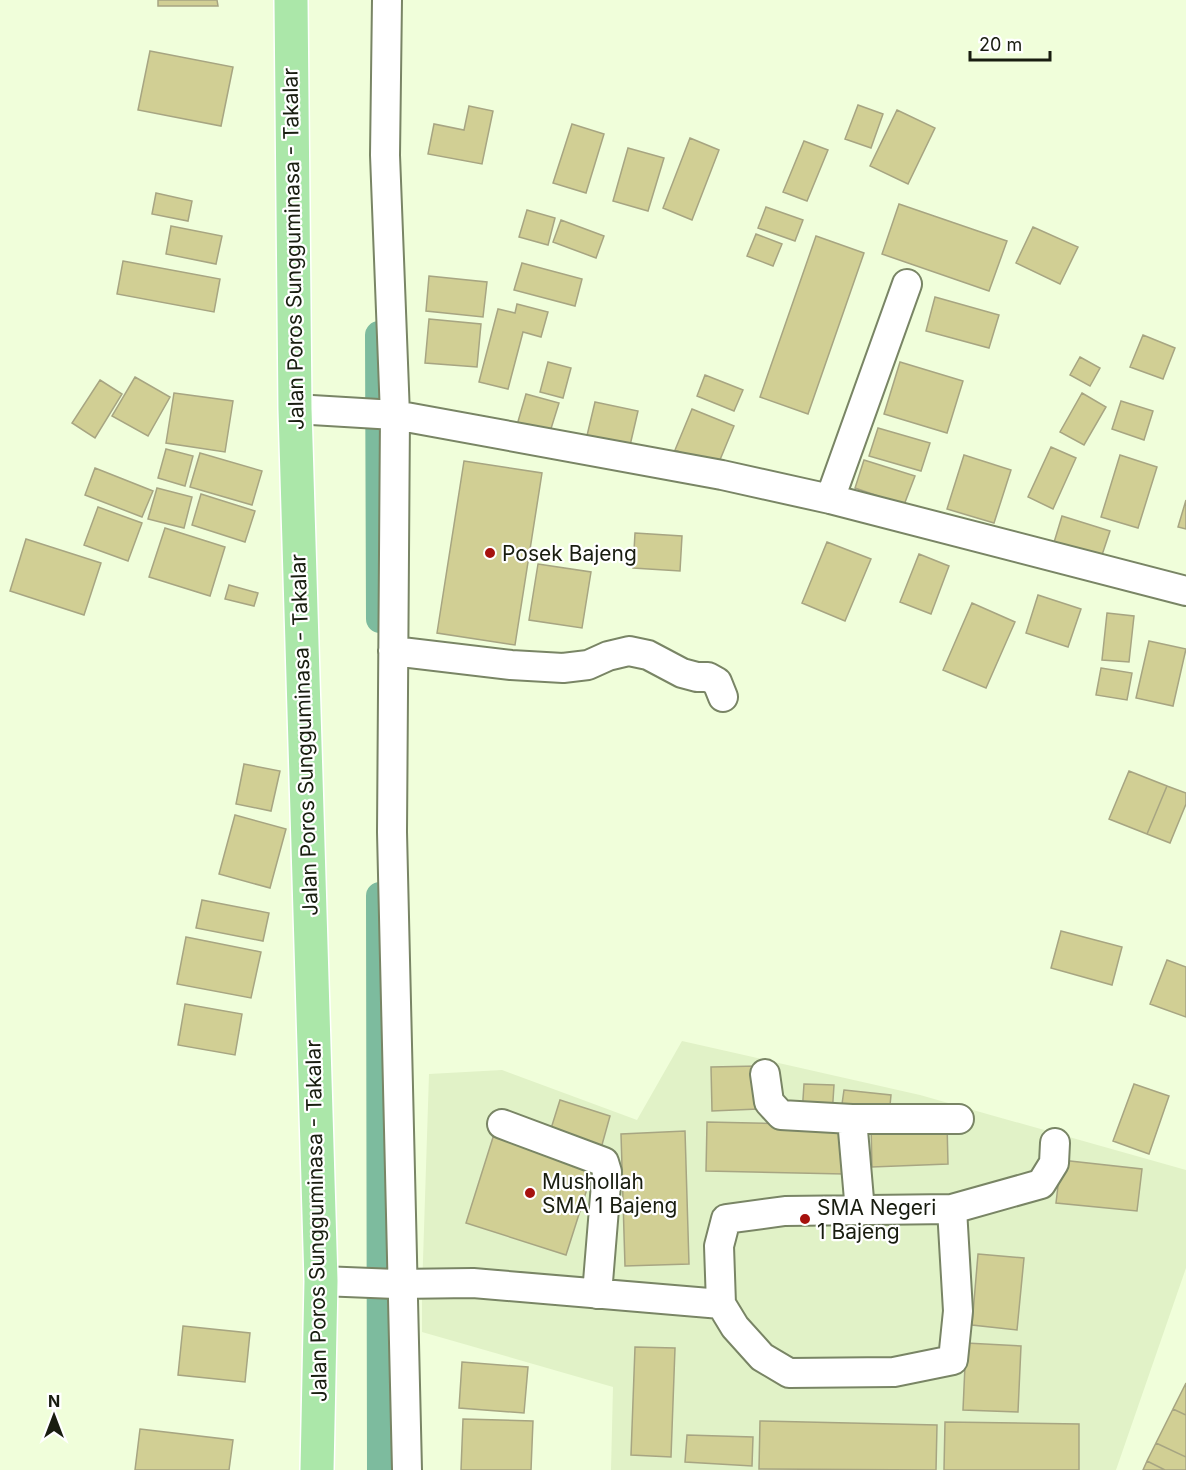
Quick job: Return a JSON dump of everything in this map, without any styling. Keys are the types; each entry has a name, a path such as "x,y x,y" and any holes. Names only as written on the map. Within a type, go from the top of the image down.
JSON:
{"highway":[{"name":"Jalan Poros Sungguminasa - Takalar","path":"291,0 295,409 333,1281 318,1470"}],"street":[{"path":"387,0 385,155 387,414 393,651 392,832 400,1284 407,1470"},
{"path":"830,499 907,284"},
{"path":"295,409 387,414 722,475 830,499 1186,591"},
{"path":"393,651 511,665 563,668 588,665 608,656 629,651 648,654 682,673 708,677 717,682 723,697"},
{"path":"765,1074 769,1102 781,1115 852,1119 959,1119"},
{"path":"852,1119 860,1210"},
{"path":"502,1124 604,1162 608,1172 597,1294"},
{"path":"952,1209 958,1311 953,1360 894,1372 789,1373 762,1357 735,1328 721,1304 719,1246 726,1219 786,1211 952,1209 1041,1184 1054,1163 1055,1143"},
{"path":"333,1281 400,1284 473,1283 721,1304"}],"shaded area":[{"name":"SMA Negeri 1 Bajeng","path":"682,1041 920,1095 1186,1170 1186,1268 1116,1470 611,1470 613,1387 422,1332 429,1074 502,1070 637,1120"}],"building":[{"path":"158,0 217,0 218,6 158,6"},
{"path":"150,51 233,67 221,126 138,110"},
{"path":"858,105 883,114 871,148 845,139"},
{"path":"469,106 493,111 482,164 428,154 434,124 464,130"},
{"path":"897,110 935,128 908,184 870,166"},
{"path":"572,124 604,134 586,193 553,183"},
{"path":"690,138 719,150 692,220 663,208"},
{"path":"804,141 828,150 807,201 783,192"},
{"path":"628,148 664,158 648,211 613,201"},
{"path":"156,193 192,201 188,221 152,214"},
{"path":"899,204 1007,241 989,291 882,254"},
{"path":"766,207 803,220 795,241 758,228"},
{"path":"527,210 555,218 548,245 519,237"},
{"path":"561,220 604,236 596,258 553,242"},
{"path":"171,226 222,236 216,264 166,254"},
{"path":"1033,227 1078,247 1060,284 1016,263"},
{"path":"756,234 782,244 773,266 747,256"},
{"path":"816,236 864,253 808,414 760,397"},
{"path":"123,261 220,279 214,312 117,294"},
{"path":"522,263 582,279 575,306 514,290"},
{"path":"429,276 487,282 483,317 426,311"},
{"path":"935,297 999,315 989,348 926,331"},
{"path":"517,304 548,312 541,337 523,332 508,389 479,382 498,309 515,313"},
{"path":"429,319 481,324 477,367 425,363"},
{"path":"1143,335 1175,348 1163,379 1130,367"},
{"path":"1080,357 1100,368 1090,386 1070,375"},
{"path":"548,362 571,368 563,398 540,392"},
{"path":"900,362 963,381 947,433 884,414"},
{"path":"705,375 743,390 734,411 697,396"},
{"path":"135,377 170,397 148,436 112,416"},
{"path":"100,380 122,394 95,438 72,423"},
{"path":"174,393 233,401 225,452 166,443"},
{"path":"1082,393 1106,407 1084,445 1060,432"},
{"path":"526,394 559,403 549,435 517,425"},
{"path":"1121,401 1153,411 1144,440 1112,429"},
{"path":"595,402 638,411 628,454 585,444"},
{"path":"692,409 734,426 717,467 675,450"},
{"path":"878,428 930,443 921,471 869,456"},
{"path":"1051,447 1076,458 1053,509 1028,497"},
{"path":"166,449 193,456 185,486 158,478"},
{"path":"200,453 262,471 252,505 190,487"},
{"path":"964,455 1011,470 994,523 947,509"},
{"path":"1120,455 1157,467 1138,528 1101,517"},
{"path":"864,460 915,476 904,505 855,488"},
{"name":"Posek Bajeng","path":"464,461 542,473 515,645 437,633"},
{"path":"95,468 153,491 142,517 85,495"},
{"path":"157,488 192,497 184,528 148,519"},
{"path":"201,494 255,511 245,542 192,525"},
{"path":"1186,500 1186,529 1178,527"},
{"path":"98,507 142,523 128,561 84,545"},
{"path":"1062,516 1110,531 1099,564 1052,549"},
{"path":"165,528 225,547 210,596 149,577"},
{"path":"635,533 682,536 680,571 633,568"},
{"path":"26,539 101,563 84,615 10,591"},
{"path":"827,542 871,559 845,621 802,603"},
{"path":"919,554 949,566 931,614 900,602"},
{"path":"538,564 591,572 582,628 529,620"},
{"path":"229,585 258,593 254,606 225,599"},
{"path":"1038,595 1081,609 1068,647 1026,633"},
{"path":"972,603 1015,622 986,688 943,670"},
{"path":"1107,613 1134,616 1129,662 1102,660"},
{"path":"1149,641 1186,649 1173,706 1136,698"},
{"path":"1101,668 1132,673 1127,700 1096,695"},
{"path":"244,764 280,771 271,811 236,804"},
{"path":"1129,771 1167,786 1147,834 1109,819"},
{"path":"1167,786 1186,793 1186,804 1170,843 1147,834"},
{"path":"235,815 286,829 270,888 219,874"},
{"path":"202,900 269,913 263,941 196,928"},
{"path":"1061,931 1122,947 1112,985 1051,968"},
{"path":"186,937 261,952 251,998 177,984"},
{"path":"1167,960 1186,967 1186,1017 1150,1004"},
{"path":"185,1004 242,1014 235,1055 178,1045"},
{"path":"758,1066 758,1109 712,1111 711,1067"},
{"path":"804,1084 834,1085 832,1116 802,1114"},
{"path":"1134,1084 1169,1096 1149,1154 1113,1141"},
{"path":"844,1090 891,1095 889,1116 841,1111"},
{"path":"560,1100 610,1116 600,1152 549,1135"},
{"path":"707,1122 845,1125 844,1174 706,1171"},
{"path":"947,1123 948,1164 872,1167 871,1125"},
{"name":"Mushollah SMA 1 Bajeng","path":"495,1131 595,1164 566,1255 466,1223"},
{"path":"685,1131 689,1264 625,1266 621,1134"},
{"path":"1061,1160 1142,1169 1137,1211 1056,1203"},
{"path":"978,1254 1024,1258 1017,1330 972,1325"},
{"path":"183,1326 250,1333 245,1382 178,1375"},
{"path":"966,1343 1021,1346 1018,1412 963,1410"},
{"path":"635,1347 675,1348 671,1457 631,1455"},
{"path":"462,1362 528,1367 524,1413 459,1408"},
{"path":"1186,1383 1186,1415 1173,1409"},
{"path":"1173,1409 1186,1415 1186,1457 1156,1443"},
{"path":"463,1419 533,1421 531,1470 461,1470"},
{"path":"760,1421 937,1425 936,1470 759,1469"},
{"path":"945,1422 1079,1424 1079,1470 944,1470"},
{"path":"140,1429 233,1440 229,1470 135,1470"},
{"path":"687,1435 753,1437 752,1466 685,1462"},
{"path":"1156,1443 1186,1457 1186,1470 1165,1470 1147,1461"},
{"path":"1147,1461 1165,1470 1143,1470"}],"waterway":[{"path":"379,335 380,619"},
{"path":"380,896 381,1470"}],"place":[{"name":"Posek Bajeng","path":"490,553"},
{"name":"Mushollah SMA 1 Bajeng","path":"530,1193"},
{"name":"SMA Negeri 1 Bajeng","path":"805,1219"}]}
